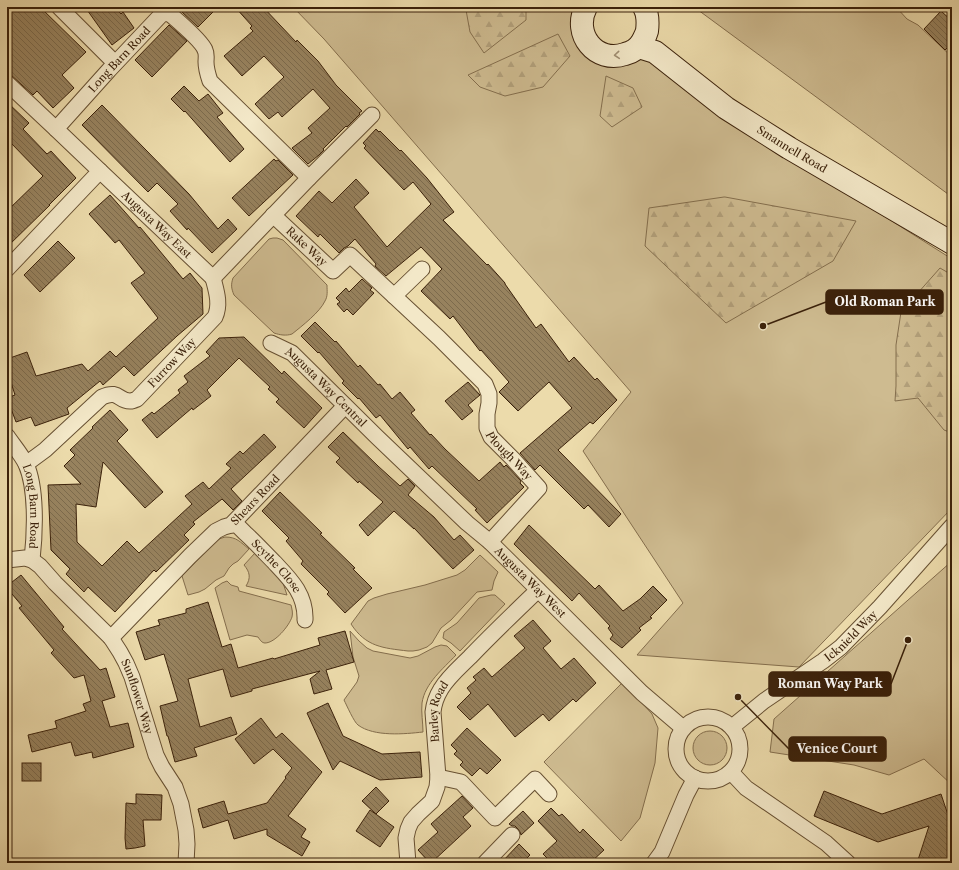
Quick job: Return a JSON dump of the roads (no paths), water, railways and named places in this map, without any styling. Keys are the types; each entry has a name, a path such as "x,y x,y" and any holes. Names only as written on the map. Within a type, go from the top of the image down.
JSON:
{"street":[{"path":"59,7 115,63"},
{"path":"585,7 582,14 581,26 587,42 596,50 607,56 619,57 632,52 639,47 647,34 648,22 644,7"},
{"name":"Long Barn Road","path":"56,129 115,63 160,16 164,13 170,14 205,48 207,56 207,74 210,81 309,178"},
{"name":"Smannell Road","path":"639,47 655,52 726,108 789,148 952,243"},
{"path":"7,84 100,170 7,269"},
{"path":"213,278 372,115"},
{"name":"Augusta Way East","path":"100,170 213,278"},
{"name":"Rake Way","path":"273,215 333,271 350,255 439,338"},
{"path":"394,296 422,269"},
{"name":"Furrow Way","path":"26,464 45,450 102,397 109,394 116,394 126,400 131,401 138,399 215,317 217,313 218,300 213,278"},
{"name":"Plough Way","path":"439,338 485,384 489,403 487,421 491,438 542,484 490,542"},
{"name":"Augusta Way Central","path":"271,343 292,353 377,437"},
{"name":"Shears Road","path":"111,638 216,531 231,525 345,406"},
{"name":"Long Barn Road","path":"7,436 26,464 30,476 34,536 32,560"},
{"name":"Augusta Way West","path":"377,437 467,524 490,542 642,693 683,728"},
{"name":"Scythe Close","path":"231,525 237,525 291,580 299,591 303,602 305,620"},
{"name":"Icknield Way","path":"732,727 764,700 823,661 841,647 880,607 952,526"},
{"path":"7,560 25,558 32,560"},
{"name":"Sunflower Way","path":"32,560 40,566 55,583 111,638 126,663 140,700 156,755 162,768 175,787 181,804 186,830 186,863"},
{"name":"Barley Road","path":"408,863 406,838 408,829 411,822 432,801 438,787 433,712 434,703 437,696 442,687 450,678 538,590"},
{"path":"707,716 716,717 725,721 732,727 738,735 740,755 737,764 731,772 714,781 701,781 686,773 676,756 678,737 683,728 690,722 707,716"},
{"path":"731,772 746,788 826,843 848,863"},
{"path":"438,777 461,782 495,818 535,779 549,794"},
{"path":"654,863 662,852 686,795 695,778"},
{"path":"485,863 512,835"}],"place":[{"name":"Old Roman Park","path":"763,326"},
{"name":"Roman Way Park","path":"908,640"},
{"name":"Venice Court","path":"738,697"}]}
